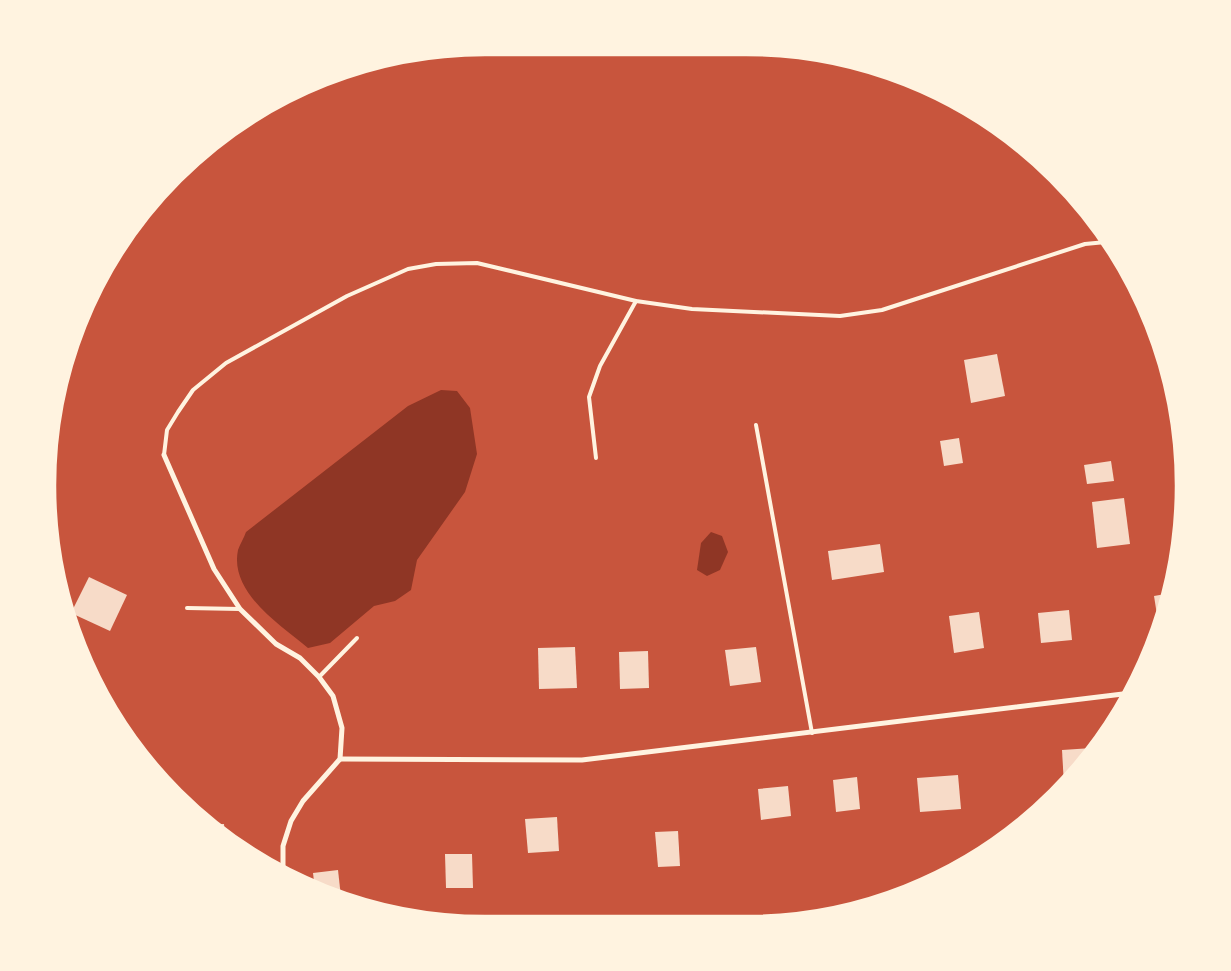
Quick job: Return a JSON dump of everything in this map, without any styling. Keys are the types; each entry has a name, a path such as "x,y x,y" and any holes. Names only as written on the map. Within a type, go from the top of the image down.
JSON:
{"street":[{"path":"164,455 214,569 240,609 276,644 300,658 319,677 333,696 342,728 340,759 303,801 291,821 283,846 283,865"},
{"path":"340,759 582,760 812,734 1122,694"}],"lane":[{"path":"164,455 167,430 178,412 193,390 226,364 347,296 408,269 436,264 477,263 636,301 692,309 840,316 882,310 1085,244 1101,243"},
{"path":"596,458 589,397 600,366 636,301"},
{"path":"756,425 812,734"},
{"path":"186,608 240,609"},
{"path":"319,677 358,638"}],"shaded area":[{"path":"441,390 457,391 470,408 477,454 465,492 417,560 411,590 395,601 374,606 330,643 308,648 260,606 249,594 241,580 237,566 238,550 246,532 408,406"},
{"path":"711,532 722,536 728,552 720,570 707,576 697,570 701,543"}],"building":[{"path":"997,354 1005,396 971,403 964,360"},
{"path":"959,438 963,463 944,466 940,441"},
{"path":"1111,461 1114,481 1087,484 1084,465"},
{"path":"1124,498 1130,544 1097,548 1092,502"},
{"path":"880,544 884,572 832,580 828,551"},
{"path":"89,577 127,595 110,631 75,615 73,608"},
{"path":"1162,595 1157,612 1154,596"},
{"path":"1069,610 1072,640 1041,643 1038,613"},
{"path":"979,612 984,648 954,653 949,616"},
{"path":"575,647 577,688 539,689 538,648"},
{"path":"756,647 761,682 730,686 725,650"},
{"path":"648,651 649,688 620,689 619,652"},
{"path":"1087,748 1063,775 1062,750"},
{"path":"958,775 961,809 920,812 917,778"},
{"path":"857,777 860,809 836,812 833,780"},
{"path":"788,786 791,816 761,820 758,789"},
{"path":"557,817 559,851 528,853 525,819"},
{"path":"678,831 680,866 658,867 655,832"},
{"path":"445,854 472,854 473,888 446,888"},
{"path":"338,870 340,890 314,880 313,873"}]}
